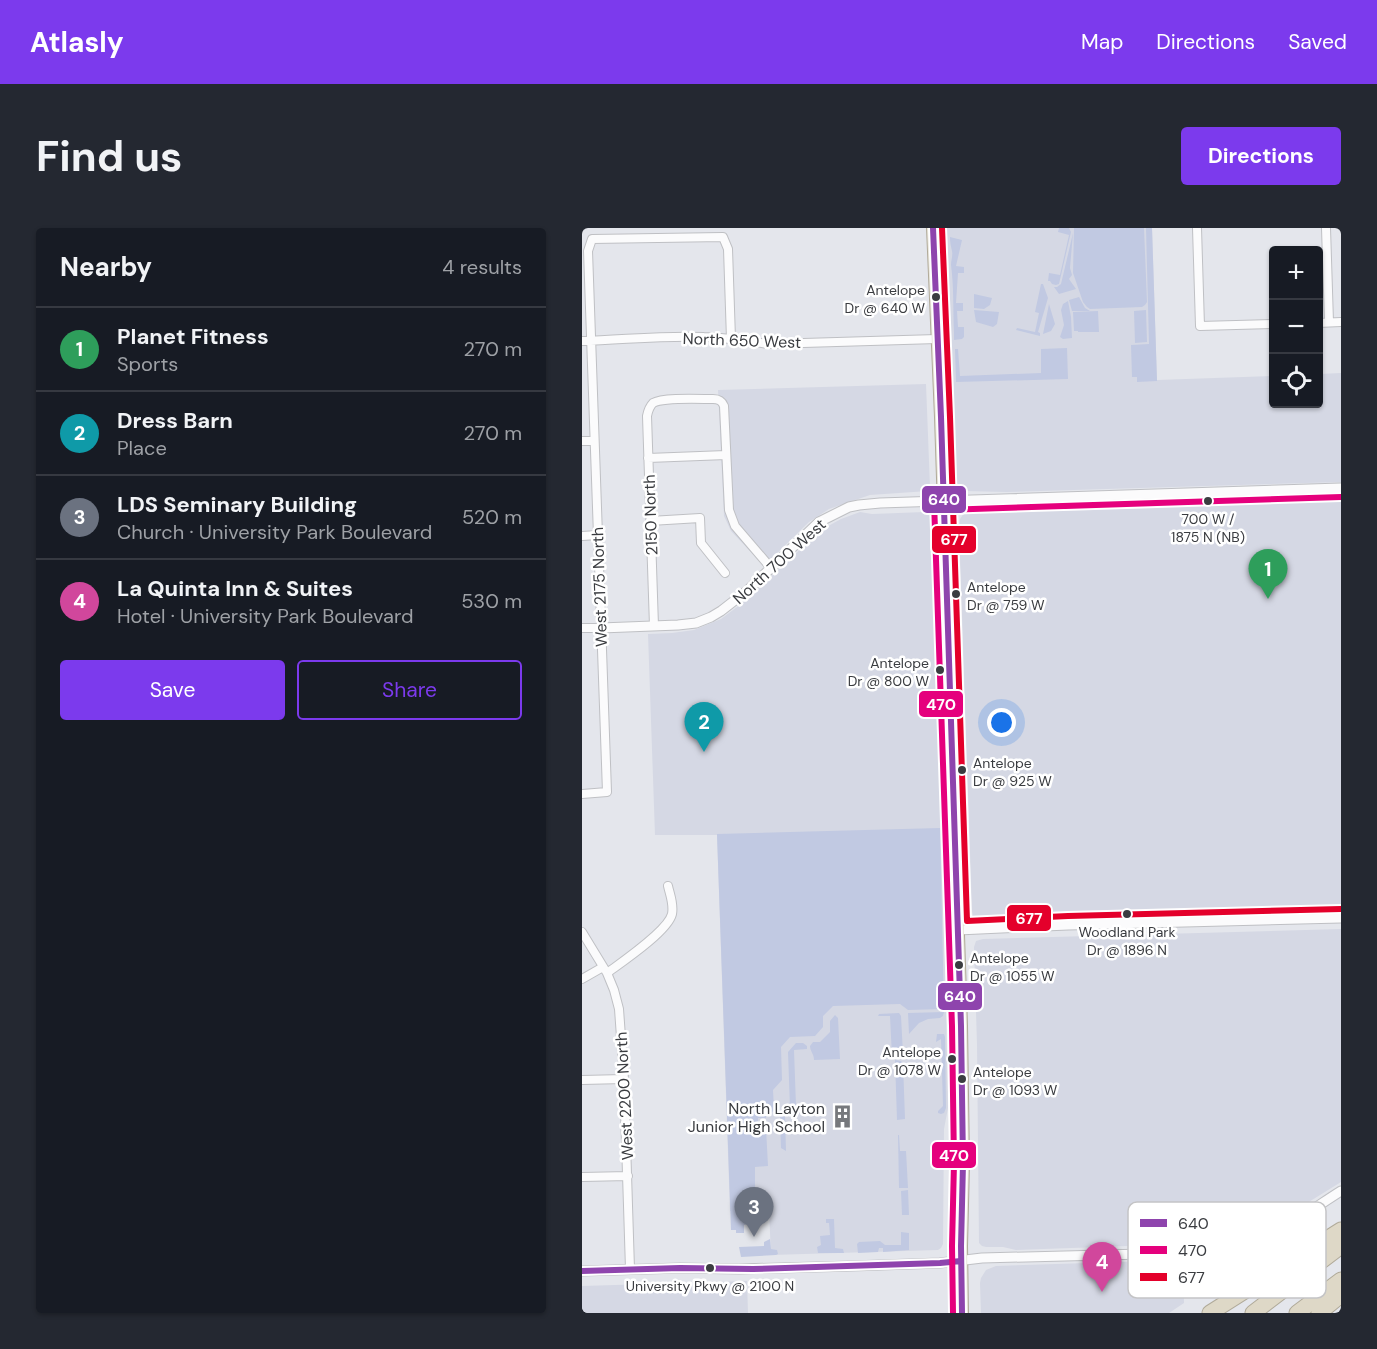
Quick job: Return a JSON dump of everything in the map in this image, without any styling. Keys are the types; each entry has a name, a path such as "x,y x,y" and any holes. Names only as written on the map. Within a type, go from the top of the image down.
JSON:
{"highway":[{"path":"1326,1240 1341,1230"},
{"path":"1326,1257 1341,1246"},
{"path":"1326,1291 1341,1280"},
{"path":"1319,1313 1341,1296"},
{"path":"1210,1313 1234,1298"},
{"path":"1252,1313 1272,1298"},
{"path":"1297,1313 1317,1298"}],"main road":[{"path":"933,228 958,930 963,1118 962,1313"}],"street":[{"path":"1197,228 1200,326 1269,324"},
{"path":"1326,228 1329,322"},
{"name":"West 2175 North","path":"582,794 608,792 600,628 588,251 592,239 723,237 728,249 731,339"},
{"path":"1323,323 1341,322"},
{"name":"North 650 West","path":"582,341 692,336 770,344 938,339"},
{"name":"2150 North","path":"654,626 647,416 652,404 662,400 721,400 724,406 726,455"},
{"path":"582,441 594,441"},
{"path":"648,458 726,455 729,510 735,526 771,568"},
{"name":"North 700 West","path":"600,628 678,626 696,623 722,611 748,590 819,522 859,504 1341,488"},
{"path":"650,520 700,518 701,543 725,573"},
{"path":"582,536 597,535"},
{"path":"582,628 600,628"},
{"path":"582,979 605,970 664,928 672,915 668,886"},
{"path":"958,930 1341,918"},
{"name":"West 2200 North","path":"582,932 605,970 619,1009 624,1079 630,1269"},
{"path":"582,1080 624,1079"},
{"path":"582,1177 627,1176"},
{"path":"1323,1202 1341,1191"},
{"path":"582,1271 753,1269 940,1263 982,1258 1128,1254"}],"shaded area":[{"path":"947,228 1152,228 1157,380 1269,376 1269,408 1323,408 1323,374 1341,373 1341,482 1006,492 965,491 960,489 956,481"},
{"path":"1059,228 1069,228 1071,232 1059,284 1056,285 1048,281 1049,273 1060,275 1069,235 1058,232"},
{"path":"1074,228 1144,228 1147,302 1145,305 1090,309 1087,307 1073,273"},
{"path":"1146,228 1152,228 1157,381 1137,382 1137,377 1132,377 1131,345 1149,344"},
{"path":"1073,233 1070,268 1072,275 1069,279 1076,289 1059,294 1054,287 1061,284"},
{"path":"950,237 962,240 956,266 964,267 964,273 958,273 956,303 963,303 963,311 957,311 958,327 964,327 964,337 954,340 952,253"},
{"path":"1041,284 1048,298 1038,332 1040,336 1016,330 1017,328 1035,332 1039,313 1035,312"},
{"path":"974,294 992,298 990,305 984,309 974,308"},
{"path":"1079,297 1085,308 1090,311 1072,311 1069,300"},
{"path":"1068,301 1072,338 1063,339 1060,337 1064,325 1061,310 1063,304"},
{"path":"1049,304 1055,324 1051,331 1043,334"},
{"path":"974,310 999,312 997,324 993,327 976,322"},
{"path":"1146,310 1147,342 1135,343 1134,311"},
{"path":"1098,311 1099,332 1074,331 1073,312"},
{"path":"1067,348 1068,379 956,382 955,349 958,349 960,376 1041,373 1041,349"},
{"path":"926,384 930,487 928,491 870,495 829,509 809,522 764,566 731,531 724,516 718,390"},
{"path":"1341,494 1341,909 981,919 973,916 959,527 964,513 981,507"},
{"path":"860,512 872,514 925,512 930,515 942,828 948,1108 944,1129 943,1244 938,1250 771,1255 769,1210 730,1211 717,835 655,835 648,634 694,630 721,619 745,601 821,530"},
{"path":"940,828 944,1009 908,1010 900,1004 833,1006 823,1016 823,1027 815,1036 790,1037 781,1047 782,1080 773,1090 774,1110 766,1114 766,1118 758,1118 758,1129 766,1128 768,1166 755,1167 755,1194 767,1194 767,1214 763,1217 762,1225 754,1223 744,1225 744,1233 736,1233 736,1230 731,1230 717,834"},
{"path":"1341,929 1341,1182 1309,1202 1128,1202 1128,1246 1016,1250 982,1246 979,1243 974,947 976,941"},
{"path":"944,1012 940,1018 928,1019 919,1023 909,1034 908,1013"},
{"path":"899,1013 903,1054 900,1057 892,1057 890,1016 878,1016 879,1014"},
{"path":"835,1015 838,1018 840,1059 814,1060 810,1046 813,1042 820,1042 830,1032 830,1021"},
{"path":"937,1034 944,1034 945,1037 946,1108 941,1114 938,1111 943,1106 941,1039 936,1042"},
{"path":"796,1043 803,1043 807,1049 794,1050 796,1106 792,1109 790,1108 788,1052"},
{"path":"895,1060 903,1063 905,1119 897,1120"},
{"path":"785,1116 786,1151 781,1148 780,1117"},
{"path":"898,1135 900,1151 906,1151 908,1188 899,1188"},
{"path":"908,1190 909,1215 902,1215 901,1191"},
{"path":"826,1219 834,1219 835,1248 843,1249 844,1253 818,1253 817,1247 821,1245 820,1236 830,1235 829,1223 826,1223"},
{"path":"901,1232 909,1233 909,1250 883,1252 883,1248 879,1248 878,1252 858,1253 857,1244 859,1242 880,1241 885,1245 901,1245"},
{"path":"770,1239 771,1249 777,1250 778,1254 741,1257 739,1247 764,1246 764,1242"},
{"path":"1128,1262 1128,1298 1184,1298 1184,1303 1169,1313 981,1313 981,1278 986,1270 996,1266"},
{"path":"747,1281 748,1313 582,1313 582,1286"}],"transit line":[{"name":"640","path":"933,228 961,1026 962,1313"},
{"name":"677","path":"942,228 967,921 1341,909"},
{"name":"470","path":"943,510 1341,497"},
{"name":"470","path":"934,501 952,1026 953,1313"},
{"name":"640","path":"582,1271 680,1268 753,1269 961,1261"}],"place":[{"name":"Antelope Dr @ 640 W","path":"936,297"},
{"name":"700 W / 1875 N (NB)","path":"1208,501"},
{"name":"Antelope Dr @ 759 W","path":"956,594"},
{"name":"Planet Fitness","path":"1268,599"},
{"name":"Antelope Dr @ 800 W","path":"940,670"},
{"name":"Dress Barn","path":"704,752"},
{"name":"Antelope Dr @ 925 W","path":"962,770"},
{"name":"Woodland Park Dr @ 1896 N","path":"1127,914"},
{"name":"Antelope Dr @ 1055 W","path":"959,965"},
{"name":"Antelope Dr @ 1078 W","path":"952,1059"},
{"name":"Antelope Dr @ 1093 W","path":"962,1079"},
{"name":"North Layton Junior High School","path":"843,1117"},
{"name":"LDS Seminary Building","path":"754,1237"},
{"name":"University Pkwy @ 2100 N","path":"710,1268"},
{"name":"La Quinta Inn & Suites","path":"1102,1292"}]}
